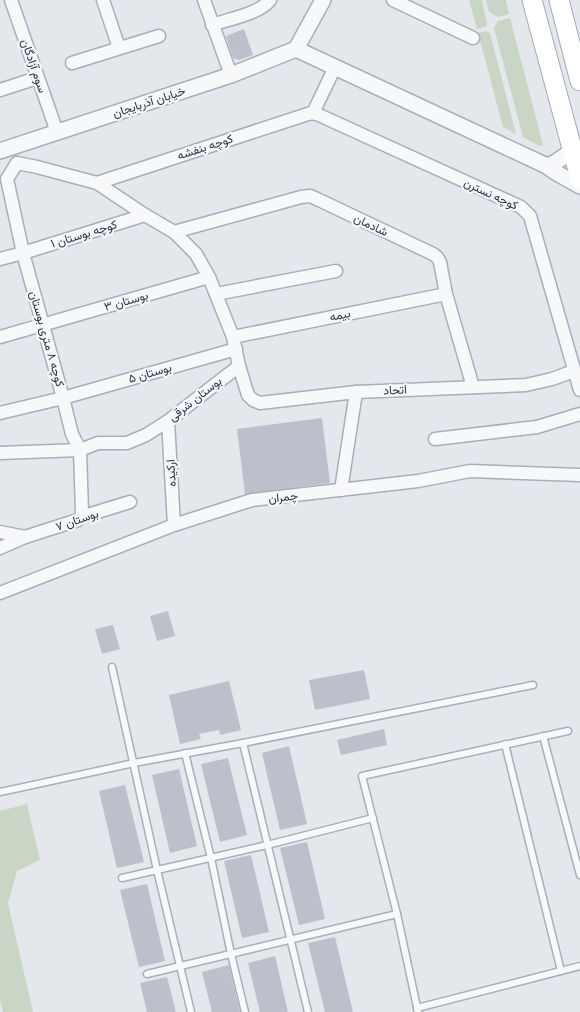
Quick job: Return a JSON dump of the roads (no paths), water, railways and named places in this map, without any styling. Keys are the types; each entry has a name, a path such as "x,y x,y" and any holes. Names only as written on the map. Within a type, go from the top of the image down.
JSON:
{"main road":[{"path":"532,0 580,178"},
{"path":"542,0 548,26 543,42"},
{"path":"559,0 580,81"}],"street":[{"name":"سوم آزادگان","path":"12,0 37,78 57,132"},
{"path":"103,0 119,48"},
{"path":"204,0 231,75"},
{"path":"212,24 256,10 270,0"},
{"path":"323,0 296,49 547,166 580,186"},
{"path":"393,0 473,38"},
{"path":"72,63 159,36"},
{"name":"خیابان آذربایجان","path":"6,150 231,75 296,49"},
{"path":"313,113 336,67"},
{"path":"0,90 37,78"},
{"name":"کوچه بنفشه","path":"97,183 313,113"},
{"name":"کوچه نسترن","path":"313,113 521,207 527,212 530,216 580,390"},
{"path":"6,150 17,163 97,183 174,232 196,254 209,277 235,343 238,366"},
{"path":"547,166 572,151"},
{"name":"کوچه ۸ متری بوستان","path":"17,163 7,179 5,193 72,434 80,450 81,518"},
{"name":"شادمان","path":"174,232 310,196 437,257 440,262 446,294 473,387"},
{"name":"کوچه بوستان ۱","path":"0,259 23,254 146,215"},
{"path":"216,294 336,270"},
{"name":"بوستان ۳","path":"0,337 209,277"},
{"name":"بیمه","path":"235,343 446,294"},
{"name":"بوستان ۵","path":"0,413 63,398 235,343"},
{"name":"اتحاد","path":"238,366 248,395 253,400 260,402 356,392 526,385 552,379 574,371"},
{"name":"بوستان شرقی","path":"0,452 80,450 98,443 127,442 146,435 168,421 238,366"},
{"path":"341,490 356,392"},
{"path":"435,439 537,427 580,414"},
{"name":"ارکیده","path":"168,421 174,525"},
{"name":"چمران","path":"0,593 174,525 252,500 418,481 470,471 580,475"},
{"name":"بوستان ۷","path":"0,548 25,537 130,502"},
{"name":"بوستان ۷","path":"0,532 25,537"}],"lane":[{"path":"112,667 191,1012"},
{"path":"0,792 134,763 533,685"},
{"path":"568,730 362,776 397,914 417,1010 580,966"},
{"path":"543,736 580,875"},
{"path":"243,743 308,1012"},
{"path":"505,744 561,971"},
{"path":"185,753 211,858 245,1012"},
{"path":"122,878 268,845 373,818"},
{"path":"146,974 397,914"}]}
